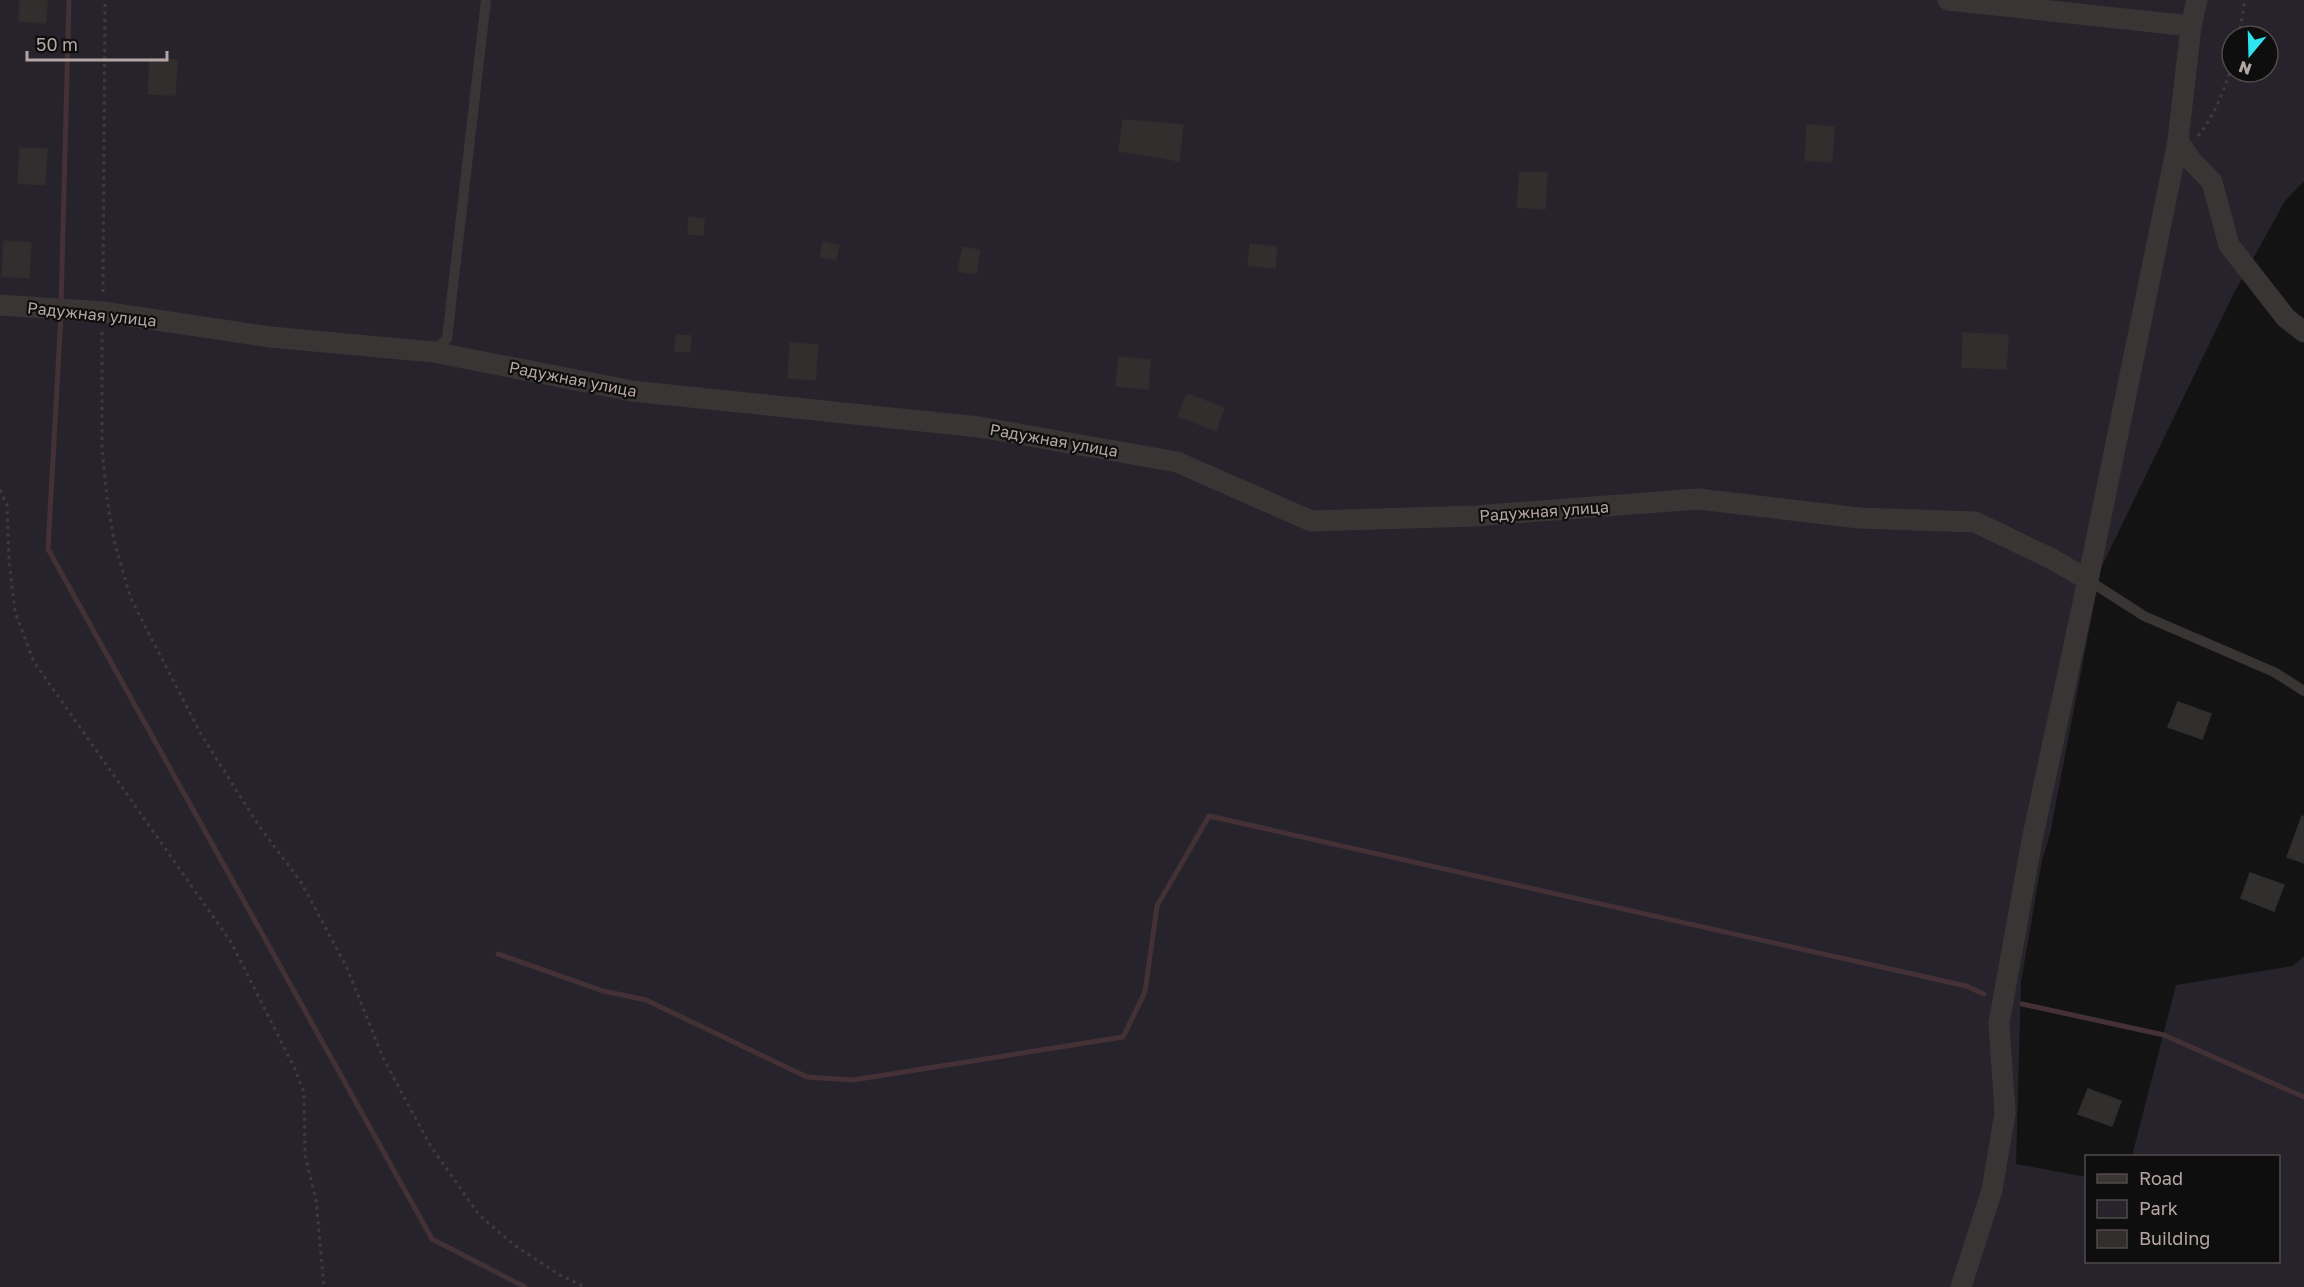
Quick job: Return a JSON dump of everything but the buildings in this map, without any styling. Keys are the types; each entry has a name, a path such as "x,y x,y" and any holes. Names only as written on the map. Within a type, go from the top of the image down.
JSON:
{"street":[{"path":"1948,0 2191,26"},
{"path":"1960,1287 1992,1190 2005,1113 1999,1023 2031,840 2088,580 2178,141 2191,26 2197,0"},
{"path":"2178,141 2191,160 2212,182 2229,244 2286,318 2304,332"},
{"name":"Радужная улица","path":"0,305 102,312 270,337 433,352 632,391 980,427 1177,462 1311,521 1475,516 1698,499 1859,518 1975,522 2052,559 2088,580"}],"lane":[{"path":"433,352 447,339 486,0"},
{"path":"2088,580 2144,616 2274,672 2304,691"}],"path":[{"path":"105,0 102,449 114,541 131,598 202,736 259,826 306,891 347,968 383,1058 430,1145 479,1215 558,1275 585,1287"},
{"path":"2241,24 2245,0"},
{"path":"2191,160 2198,137 2207,125 2226,84"},
{"path":"0,490 7,505 9,560 15,612 34,662 231,942 295,1069 303,1093 305,1155 316,1200 324,1287"}],"green space":[{"path":"0,0 2304,0 2304,181 2285,201 2234,293 2101,568 2050,834 2042,860 2021,982 2016,1164 2085,1177 2085,1263 2280,1263 2280,1155 2132,1155 2176,985 2293,966 2304,956 2304,1287 0,1287"}],"waterway":[{"path":"61,305 69,0"},
{"path":"61,315 48,549 432,1239 525,1287"},
{"path":"498,954 603,991 646,1000 807,1077 853,1080 1123,1037 1145,992 1157,906 1209,816 1966,986 1984,994"},
{"path":"2022,1004 2164,1035 2304,1097"}]}
